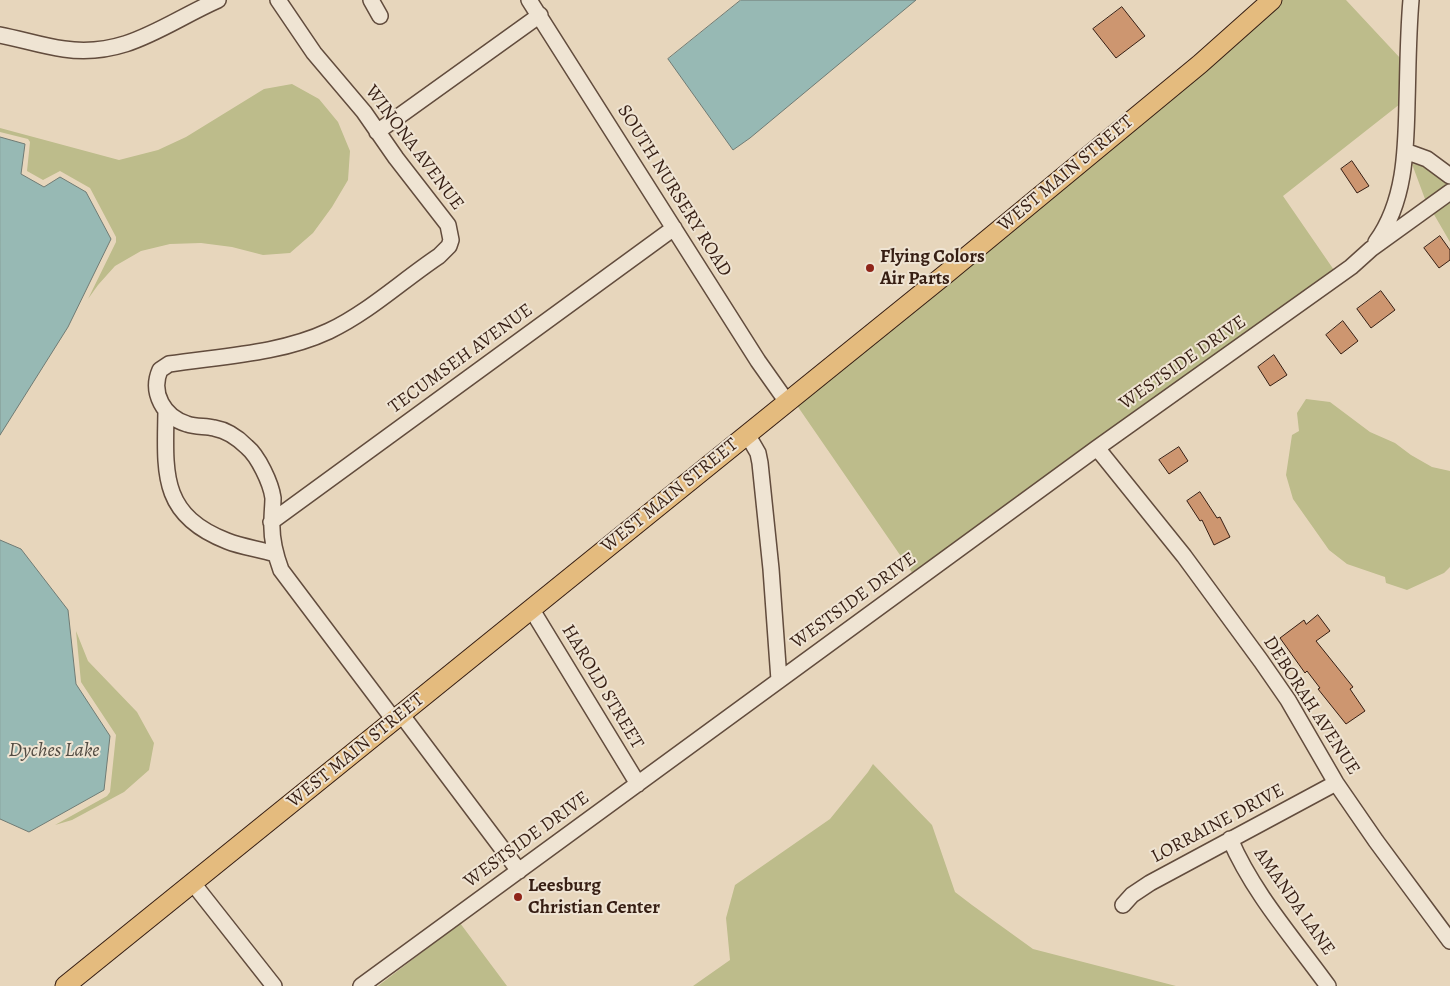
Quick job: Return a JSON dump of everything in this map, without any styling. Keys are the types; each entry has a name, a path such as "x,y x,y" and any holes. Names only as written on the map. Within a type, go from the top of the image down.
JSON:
{"main road":[{"name":"WEST MAIN STREET","path":"64,986 947,273 1200,64 1272,0"}],"street":[{"path":"0,35 63,49 103,50 128,44 154,33 194,5 218,0"},
{"name":"WINONA AVENUE","path":"166,411 158,398 156,387 160,370 164,366 177,362 280,347 329,331 353,318 439,256 449,246 451,240 448,225 364,112 314,53 278,0"},
{"path":"372,0 380,16"},
{"name":"SOUTH NURSERY ROAD","path":"529,0 758,361 787,402"},
{"name":"WESTSIDE DRIVE","path":"1371,249 1392,215 1399,193 1405,151 1411,0"},
{"path":"377,132 540,15"},
{"path":"1405,151 1427,159 1450,176"},
{"name":"WESTSIDE DRIVE","path":"361,986 1097,448 1344,273 1371,249 1450,192"},
{"name":"TECUMSEH AVENUE","path":"272,522 674,228"},
{"path":"166,411 187,424 215,428 227,432 250,448 273,497 272,522 275,554 281,570 519,871"},
{"path":"166,411 166,445 170,484 176,504 184,515 194,524 212,534 229,541 275,554"},
{"path":"747,434 758,453 760,463 771,569 779,680"},
{"name":"DEBORAH AVENUE","path":"1097,448 1184,556 1261,661 1288,700 1336,783 1450,941"},
{"name":"HAROLD STREET","path":"532,610 638,784"},
{"name":"LORRAINE DRIVE","path":"1123,905 1132,895 1150,883 1336,783"},
{"name":"AMANDA LANE","path":"1230,839 1240,863 1255,886 1328,986"},
{"path":"192,882 274,986"}],"shaded area":[{"path":"1282,0 1346,0 1401,59 1400,104 1283,196 1336,273 920,584 796,404 1205,70"},
{"path":"292,84 319,99 338,122 350,151 348,180 332,207 313,233 290,253 263,255 232,247 201,243 170,244 141,251 115,266 88,299 116,242 116,237 90,188 60,171 43,180 27,171 30,142 28,139 0,132 0,128 119,160 158,150 186,137 264,89"},
{"path":"1412,164 1450,168 1450,242 1425,199"},
{"path":"1306,399 1330,402 1370,432 1395,443 1432,467 1450,471 1450,567 1444,573 1407,590 1386,583 1385,577 1347,564 1329,550 1293,499 1286,475 1292,435 1299,431 1297,413"},
{"path":"76,631 88,661 137,712 154,743 149,770 124,792 72,820 55,825 107,796 110,792 116,735 81,682"},
{"path":"873,764 932,825 955,892 972,905 1033,949 1176,986 693,986 730,960 726,918 735,885 830,819"},
{"path":"460,923 507,986 378,986"}],"water":[{"path":"741,0 916,0 733,150 668,59"},
{"path":"0,137 25,144 21,174 44,187 60,177 86,192 111,239 68,327 0,435"},
{"name":"Dyches Lake","path":"0,540 21,549 68,610 76,684 110,736 104,790 29,832 0,819"}],"building":[{"path":"1122,7 1145,36 1116,58 1093,29"},
{"path":"1352,161 1369,186 1357,193 1341,169"},
{"path":"1440,236 1450,250 1450,260 1439,268 1424,248"},
{"path":"1381,291 1395,310 1371,328 1357,309"},
{"path":"1343,321 1358,341 1341,354 1326,335"},
{"path":"1274,355 1287,375 1270,386 1258,367"},
{"path":"1179,447 1188,461 1169,474 1159,460"},
{"path":"1200,492 1217,518 1220,517 1230,537 1214,545 1202,520 1200,521 1187,501"},
{"path":"1318,615 1330,631 1316,641 1353,687 1350,689 1365,711 1346,724 1280,638 1304,620 1306,624"}],"place":[{"name":"Flying Colors Air Parts","path":"870,268"},
{"name":"Leesburg Christian Center","path":"518,897"}]}
